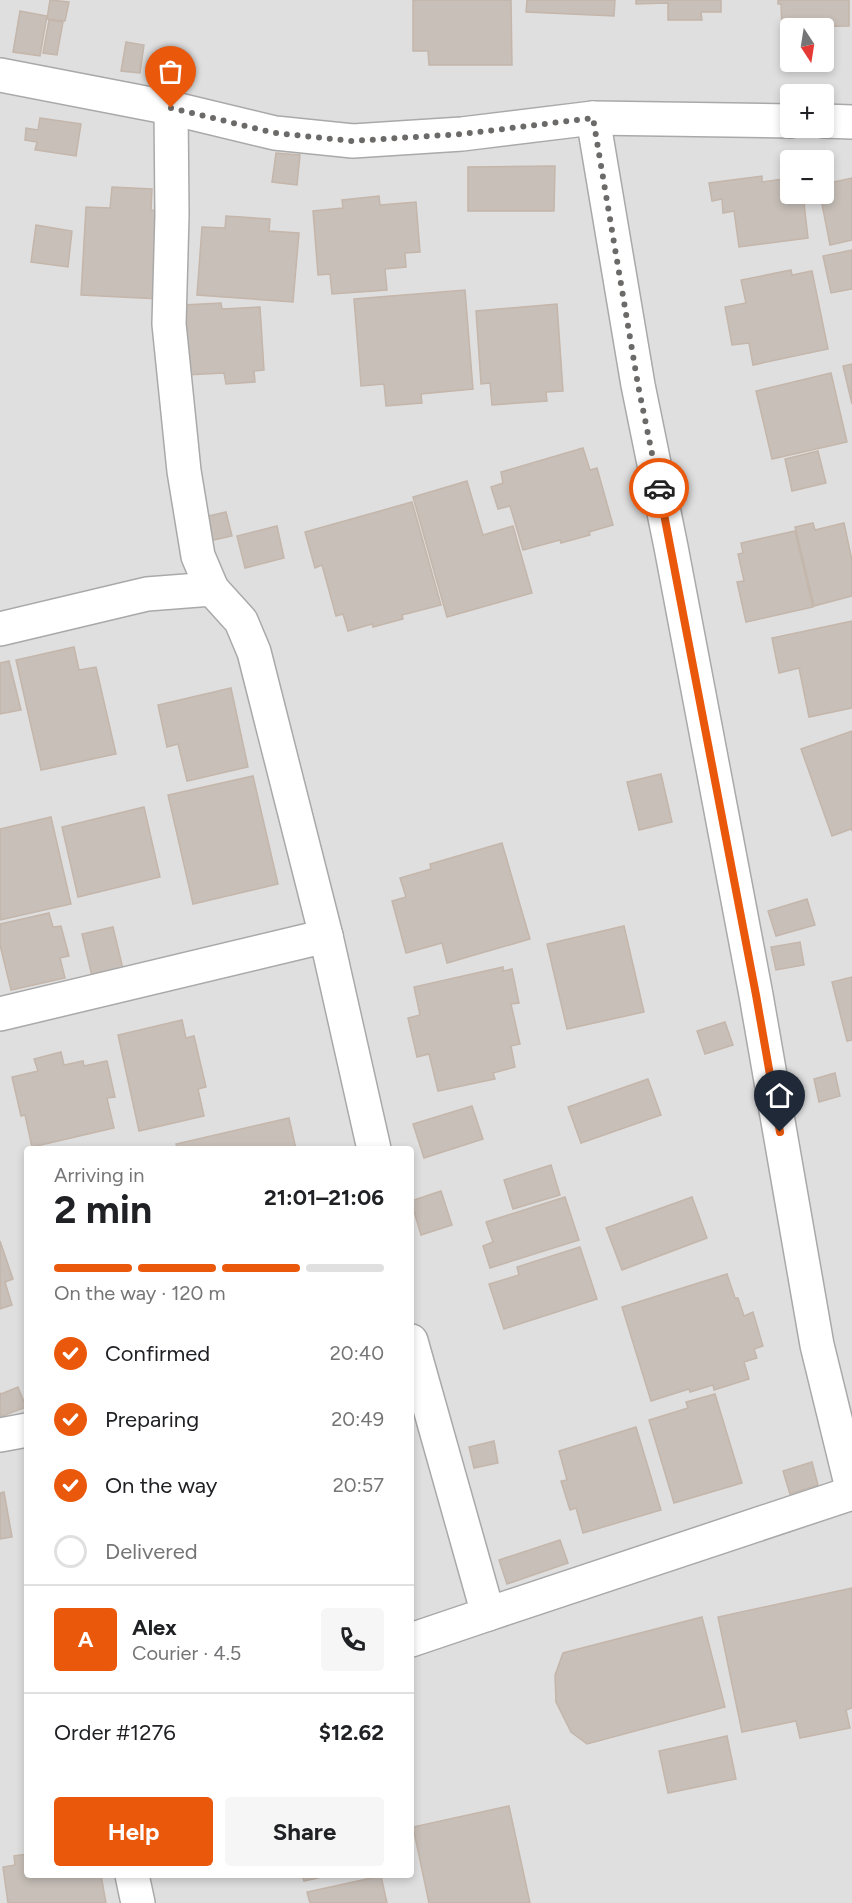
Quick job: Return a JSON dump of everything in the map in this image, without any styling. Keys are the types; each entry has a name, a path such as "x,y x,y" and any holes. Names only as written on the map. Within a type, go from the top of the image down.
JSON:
{"street":[{"path":"0,75 171,108 275,133 352,141 462,134 593,118 780,121"},
{"path":"171,108 172,216 169,324 184,471 198,556 212,589 241,621 254,652 326,936 373,1146"},
{"path":"414,1639 852,1490 815,1334 756,995 638,385 593,118"},
{"path":"834,121 852,122"},
{"path":"0,629 147,594 212,589"},
{"path":"0,1014 326,936"},
{"path":"414,1353 488,1614"},
{"path":"0,1435 24,1431"},
{"path":"133,1878 138,1903"}],"shaded area":[{"path":"0,0 852,0 852,1903 0,1903"}],"building":[{"path":"50,0 69,2 65,21 47,19"},
{"path":"413,0 511,0 512,65 429,65 428,51 413,51"},
{"path":"527,0 615,0 614,16 526,12"},
{"path":"636,0 721,0 721,12 701,12 702,20 668,20 668,3 636,4"},
{"path":"778,0 849,0 849,26 834,26 834,18 782,18 781,4 778,4"},
{"path":"20,11 47,16 40,56 13,52"},
{"path":"49,20 63,22 57,55 43,53"},
{"path":"126,42 144,45 140,73 121,71"},
{"path":"40,118 81,124 76,156 35,150 37,142 25,140 26,128 38,130"},
{"path":"276,153 300,155 297,185 272,182"},
{"path":"555,166 554,211 468,211 468,167"},
{"path":"762,176 762,182 780,179 780,204 804,204 808,238 739,247 734,211 723,213 722,199 712,201 709,183"},
{"path":"852,178 852,240 830,245 822,204 834,204 834,182"},
{"path":"112,187 152,189 151,210 165,211 160,299 81,295 86,207 110,208"},
{"path":"379,196 380,205 416,202 420,252 405,253 406,267 385,269 387,290 332,294 330,274 318,275 313,211 343,208 342,200"},
{"path":"226,216 270,219 269,231 299,233 293,302 197,295 202,227 225,228"},
{"path":"36,225 72,231 68,267 31,262"},
{"path":"852,250 852,289 831,293 823,256"},
{"path":"791,270 792,275 812,271 828,349 753,365 749,343 732,345 725,307 746,303 741,280"},
{"path":"465,290 473,389 421,394 422,403 386,406 384,384 361,386 354,299"},
{"path":"221,303 222,309 260,307 264,370 254,371 255,382 226,384 224,373 186,375 183,305"},
{"path":"557,304 563,391 546,392 547,401 492,405 490,383 481,384 476,311"},
{"path":"852,364 852,404 843,366"},
{"path":"831,373 847,442 772,459 756,391"},
{"path":"583,448 590,470 597,468 613,525 589,532 590,535 523,550 510,506 498,509 491,487 503,483 501,472"},
{"path":"818,451 826,483 792,491 785,459"},
{"path":"467,481 483,535 513,526 532,593 447,617 413,497"},
{"path":"412,502 441,605 402,615 403,619 348,631 343,614 336,616 322,565 315,568 305,532"},
{"path":"226,512 232,536 209,541 204,517"},
{"path":"813,523 815,530 844,523 852,560 852,596 814,606 795,527"},
{"path":"277,526 284,558 245,568 237,536"},
{"path":"795,531 813,607 746,622 737,582 744,581 738,554 743,553 741,543"},
{"path":"852,621 852,708 809,717 799,668 779,673 772,638"},
{"path":"74,647 79,670 96,667 116,754 41,770 16,660"},
{"path":"9,661 21,710 0,714 0,663"},
{"path":"231,688 248,767 187,781 178,744 167,747 158,705"},
{"path":"852,731 852,831 851,829 832,836 801,749"},
{"path":"661,774 672,822 639,830 627,782"},
{"path":"253,776 278,884 193,904 168,795"},
{"path":"144,807 160,877 78,897 62,827"},
{"path":"51,817 71,904 0,920 0,829"},
{"path":"502,843 530,939 447,963 442,943 406,953 392,901 406,897 400,878 431,869 430,864"},
{"path":"807,899 815,925 776,936 768,911"},
{"path":"49,913 53,927 61,926 69,956 60,958 65,978 11,990 0,945 0,924"},
{"path":"624,926 644,1012 567,1029 547,944"},
{"path":"113,927 123,969 92,976 82,934"},
{"path":"800,942 804,965 776,970 771,947"},
{"path":"503,967 503,971 512,969 519,1003 511,1004 520,1044 511,1046 515,1067 493,1073 495,1079 438,1091 429,1054 417,1057 408,1018 420,1015 414,987"},
{"path":"852,977 852,1040 847,1041 832,982"},
{"path":"182,1020 186,1038 194,1036 206,1087 198,1089 204,1116 139,1131 118,1035"},
{"path":"725,1022 733,1045 705,1054 697,1031"},
{"path":"61,1052 64,1065 83,1061 84,1066 107,1061 115,1097 107,1098 114,1128 32,1146 25,1115 21,1116 12,1077 38,1071 34,1059"},
{"path":"835,1073 840,1096 819,1102 814,1079"},
{"path":"648,1079 661,1115 581,1143 568,1107"},
{"path":"472,1106 483,1139 424,1158 413,1124"},
{"path":"289,1118 295,1146 176,1146 176,1144"},
{"path":"551,1165 560,1195 513,1209 504,1180"},
{"path":"441,1191 452,1225 421,1235 414,1211 414,1200"},
{"path":"565,1197 579,1240 490,1268 483,1246 493,1242 486,1222"},
{"path":"692,1197 707,1238 622,1270 606,1228"},
{"path":"0,1241 13,1279 5,1282 12,1305 0,1309"},
{"path":"580,1247 597,1299 504,1329 489,1284 519,1275 517,1267"},
{"path":"727,1274 744,1316 753,1312 763,1346 754,1349 757,1358 744,1362 749,1379 714,1390 713,1385 690,1392 689,1389 651,1401 622,1307"},
{"path":"18,1387 24,1408 0,1417 1,1394"},
{"path":"715,1394 742,1483 674,1503 649,1420 688,1408 686,1402"},
{"path":"636,1427 661,1510 583,1533 576,1508 570,1510 561,1481 567,1480 559,1451"},
{"path":"494,1441 498,1463 474,1468 469,1447"},
{"path":"812,1462 818,1485 790,1494 783,1471"},
{"path":"4,1492 12,1537 0,1539 0,1493"},
{"path":"560,1540 568,1563 507,1584 499,1560"},
{"path":"852,1588 852,1708 846,1710 850,1728 800,1738 796,1721 742,1732 718,1617"},
{"path":"702,1617 725,1707 587,1744 571,1732 556,1702 555,1675 563,1653"},
{"path":"727,1736 736,1779 668,1793 659,1751"},
{"path":"509,1806 530,1903 429,1903 414,1827"},
{"path":"24,1854 24,1878 102,1878 106,1903 8,1903 3,1867 15,1865 14,1856"},
{"path":"381,1878 387,1903 310,1903 307,1892"}],"way so far":[{"path":"171,108 275,133 352,141 462,134 593,118 638,385 659,488"}],"route":[{"path":"659,488 780,1132"}]}
